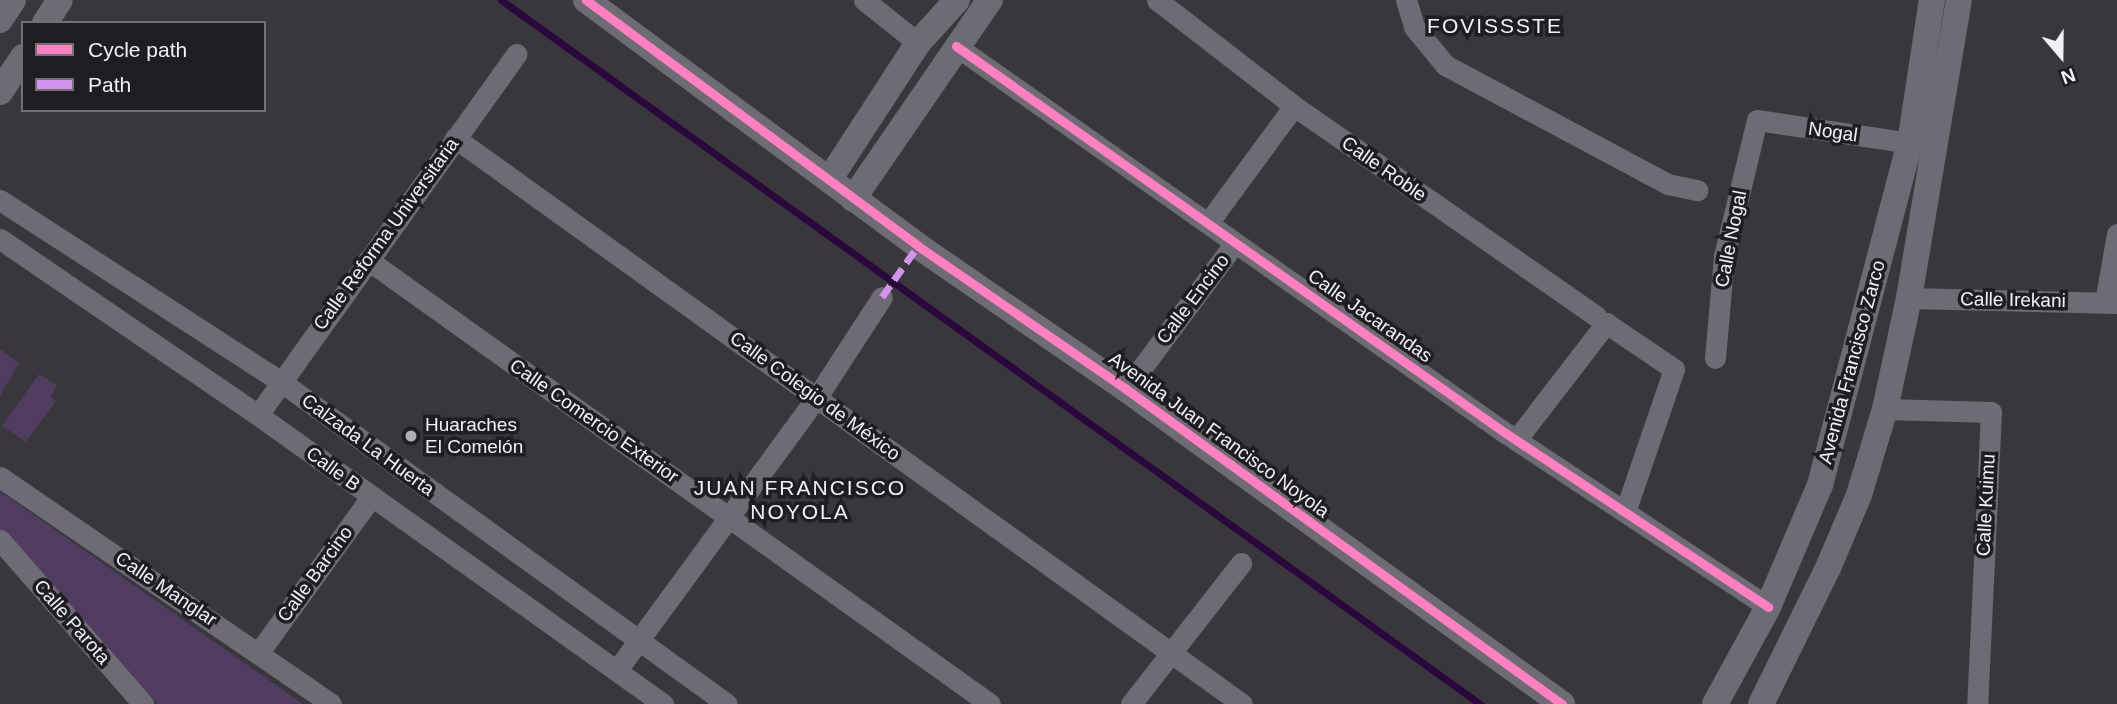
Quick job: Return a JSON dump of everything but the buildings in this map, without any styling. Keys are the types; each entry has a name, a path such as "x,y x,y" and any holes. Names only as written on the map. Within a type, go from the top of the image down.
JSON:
{"street":[{"path":"0,20 13,0"},
{"path":"46,21 60,0"},
{"name":"Avenida Juan Francisco Noyola","path":"586,0 853,199 1126,389 1562,704"},
{"path":"864,0 918,43"},
{"path":"829,180 918,43 957,0"},
{"name":"Calle Roble","path":"1157,0 1182,7 1294,106 1674,369 1625,512"},
{"path":"1406,0 1415,27 1445,65 1657,178 1696,190"},
{"name":"Avenida Francisco Zarco","path":"1715,704 1768,607 1820,485 1909,143 1932,0"},
{"name":"Avenida Francisco Zarco","path":"1761,704 1829,568 1859,495 1885,409 1909,298 1959,0"},
{"path":"853,199 956,46 980,3"},
{"name":"Calle Jacarandas","path":"956,46 1516,440 1768,607"},
{"name":"Calle Reforma Universitaria","path":"258,415 516,54"},
{"path":"0,92 21,60"},
{"name":"Calle Encino","path":"1208,223 1294,106"},
{"name":"Nogal","path":"1757,120 1909,143"},
{"name":"Calle Nogal","path":"1715,358 1724,257 1757,120"},
{"name":"Calle Colegio de México","path":"455,138 1242,704"},
{"name":"Calzada La Huerta","path":"0,200 281,381 727,704"},
{"path":"2111,302 2117,234"},
{"name":"Calle B","path":"0,239 258,415 663,704"},
{"name":"Calle Encino","path":"1126,389 1235,243"},
{"name":"Calle Comercio Exterior","path":"368,260 990,704"},
{"path":"617,670 817,397 882,297"},
{"name":"Calle Irekani","path":"1909,298 2111,302"},
{"path":"1516,440 1601,320"},
{"name":"Calle Kuimu","path":"1885,409 1991,412 1977,704"},
{"name":"Calle Manglar","path":"0,477 259,652 331,704"},
{"path":"1820,485 1859,495"},
{"name":"Calle Barcino","path":"259,652 371,497"},
{"name":"Calle Parota","path":"0,540 143,704"},
{"path":"1131,704 1241,563"}],"shaded area":[{"path":"0,349 19,363 0,396"},
{"path":"39,374 57,385 51,397 56,401 26,442 2,426"},
{"path":"0,491 303,704 158,704 0,530"}],"waterway":[{"path":"501,0 1480,704"}],"marked path":[{"path":"882,297 918,246"}],"cycle path":[{"path":"586,0 918,246 1126,389 1562,704"},
{"path":"956,46 1504,432 1768,607"}],"place":[{"name":"Huaraches El Comelón","path":"411,436"}],"district":[{"name":"FOVISSSTE","path":"1495,26"},
{"name":"JUAN FRANCISCO NOYOLA","path":"800,500"}]}
